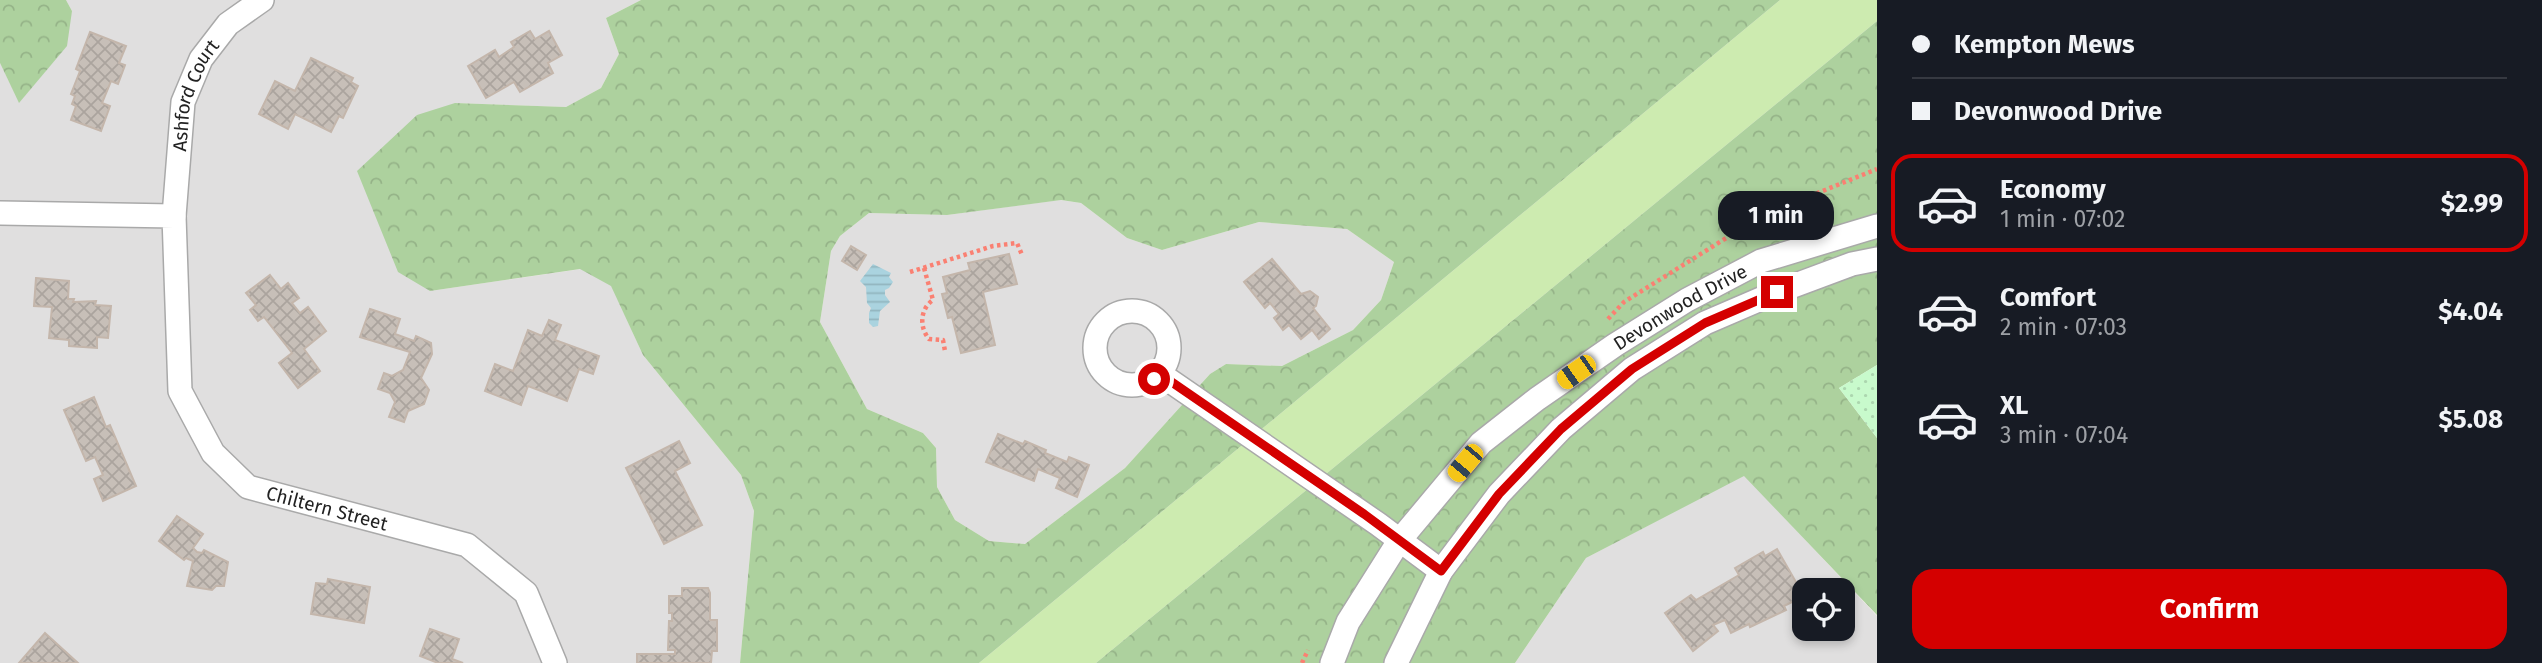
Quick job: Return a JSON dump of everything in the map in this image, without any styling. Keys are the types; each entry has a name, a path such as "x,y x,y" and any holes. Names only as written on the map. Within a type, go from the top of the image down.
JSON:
{"street":[{"name":"Ashford Court","path":"174,216 183,102 201,59 228,24 262,0"},
{"path":"0,213 174,216"},
{"name":"Chiltern Street","path":"174,216 180,391 213,453 248,487 467,545 526,593 555,663"},
{"name":"Devonwood Drive","path":"1332,663 1348,622 1399,541 1481,443 1537,399 1615,345 1687,300 1761,261 1877,226"},
{"name":"Devonwood Drive","path":"1396,663 1441,571 1499,494 1561,429 1632,369 1705,323 1840,269 1877,259"},
{"path":"1160,374 1364,514 1441,571"}],"path":[{"path":"910,272 993,246 1017,243 1022,255"},
{"path":"924,268 933,300 922,312 925,334 929,339 943,340 945,351"}],"shaded area":[{"path":"66,0 641,0 606,18 619,54 601,88 566,107 455,103 430,291 581,269 611,285 643,355 741,475 754,511 740,663 0,663 0,63 19,102 72,11"},
{"path":"1060,200 1081,203 1127,238 1162,250 1259,222 1347,229 1394,262 1381,300 1353,330 1282,366 1226,364 1210,374 1125,468 1025,544 989,541 955,520 937,487 936,448 923,433 867,409 820,322 831,251 840,236 869,213 947,215"},
{"path":"1744,475 1841,578 1792,578 1792,641 1855,641 1855,593 1877,616 1877,663 1515,663 1586,558"}],"green space":[{"path":"0,0 66,0 72,11 67,46 19,103 0,63"},
{"path":"641,0 1780,0 979,663 740,663 754,511 741,475 643,355 611,286 580,269 430,291 398,272 357,171 417,115 455,103 566,107 601,88 619,54 606,18","holes":["1061,200 1081,203 1127,238 1162,250 1259,222 1347,229 1394,262 1381,300 1353,330 1282,366 1226,364 1210,374 1125,468 1025,544 989,541 955,520 937,487 936,448 923,433 867,409 820,322 831,251 840,236 869,213 947,215"]},
{"path":"1780,0 1877,0 1877,21 1096,663 979,663"},
{"path":"1877,21 1877,365 1839,388 1877,438 1877,615 1855,592 1855,578 1842,578 1744,476 1586,558 1515,663 1096,663"},
{"path":"1877,365 1877,438 1839,388"}],"water":[{"path":"873,264 891,273 889,277 893,282 885,290 890,302 880,311 878,326 873,327 869,323 871,308 867,303 866,287 860,281"}],"building":[{"path":"530,31 535,39 549,31 562,55 548,63 553,73 520,92 514,82 486,98 468,66 495,50 499,57 514,47 511,42"},
{"path":"90,32 126,46 119,63 125,65 118,84 111,81 102,103 110,106 101,131 71,120 76,106 72,104 75,96 71,94 80,71 76,69"},
{"path":"311,58 353,78 351,82 358,86 343,118 339,116 331,132 295,114 288,129 259,114 275,81 295,91"},
{"path":"851,246 866,255 857,270 842,261"},
{"path":"1009,254 1017,284 983,292 995,345 961,353 952,317 948,318 942,294 947,293 943,277 970,270 968,263"},
{"path":"1272,259 1301,294 1310,291 1318,297 1313,308 1330,329 1319,339 1312,330 1301,339 1289,325 1283,330 1274,318 1279,314 1270,303 1265,308 1244,282"},
{"path":"270,275 281,289 288,283 299,298 292,303 300,313 308,307 326,331 304,349 320,371 298,388 279,363 292,353 264,317 258,321 250,310 256,305 246,293"},
{"path":"36,278 69,281 68,299 74,299 73,302 96,301 95,305 111,306 108,338 97,337 97,348 69,346 69,340 49,338 52,307 34,306"},
{"path":"370,309 400,319 395,334 414,341 416,336 431,343 432,354 421,378 429,390 424,404 408,411 404,422 389,417 395,402 390,393 378,389 384,373 392,376 403,370 410,352 360,337"},
{"path":"549,320 561,325 555,340 599,356 593,374 579,369 567,401 528,386 521,405 485,391 495,364 513,371 528,330 542,336"},
{"path":"94,397 106,427 110,425 136,486 103,501 94,479 103,475 95,457 86,461 64,410"},
{"path":"998,434 1023,444 1025,441 1067,462 1069,457 1089,465 1077,497 1056,488 1060,478 1038,469 1034,481 986,462"},
{"path":"679,441 690,463 675,471 702,525 664,544 626,468"},
{"path":"177,516 203,534 193,548 197,552 202,553 204,550 228,562 224,586 216,586 212,590 187,586 193,561 186,558 184,560 159,541"},
{"path":"1777,549 1794,578 1792,602 1784,606 1786,610 1731,633 1725,620 1713,625 1718,631 1693,651 1665,613 1691,595 1696,600 1739,575 1735,568 1763,552 1765,556"},
{"path":"328,579 370,587 364,623 311,614 316,583 327,584"},
{"path":"682,588 708,588 710,593 710,620 717,620 717,651 712,651 711,663 637,663 637,654 675,654 675,650 668,650 669,621 672,621 669,596 682,596"},
{"path":"430,629 459,639 452,659 463,663 438,663 420,656"},
{"path":"45,633 78,663 19,663"}],"route":[{"path":"1154,379 1160,374 1364,514 1441,571 1499,494 1561,429 1632,369 1705,323 1777,292"}]}
